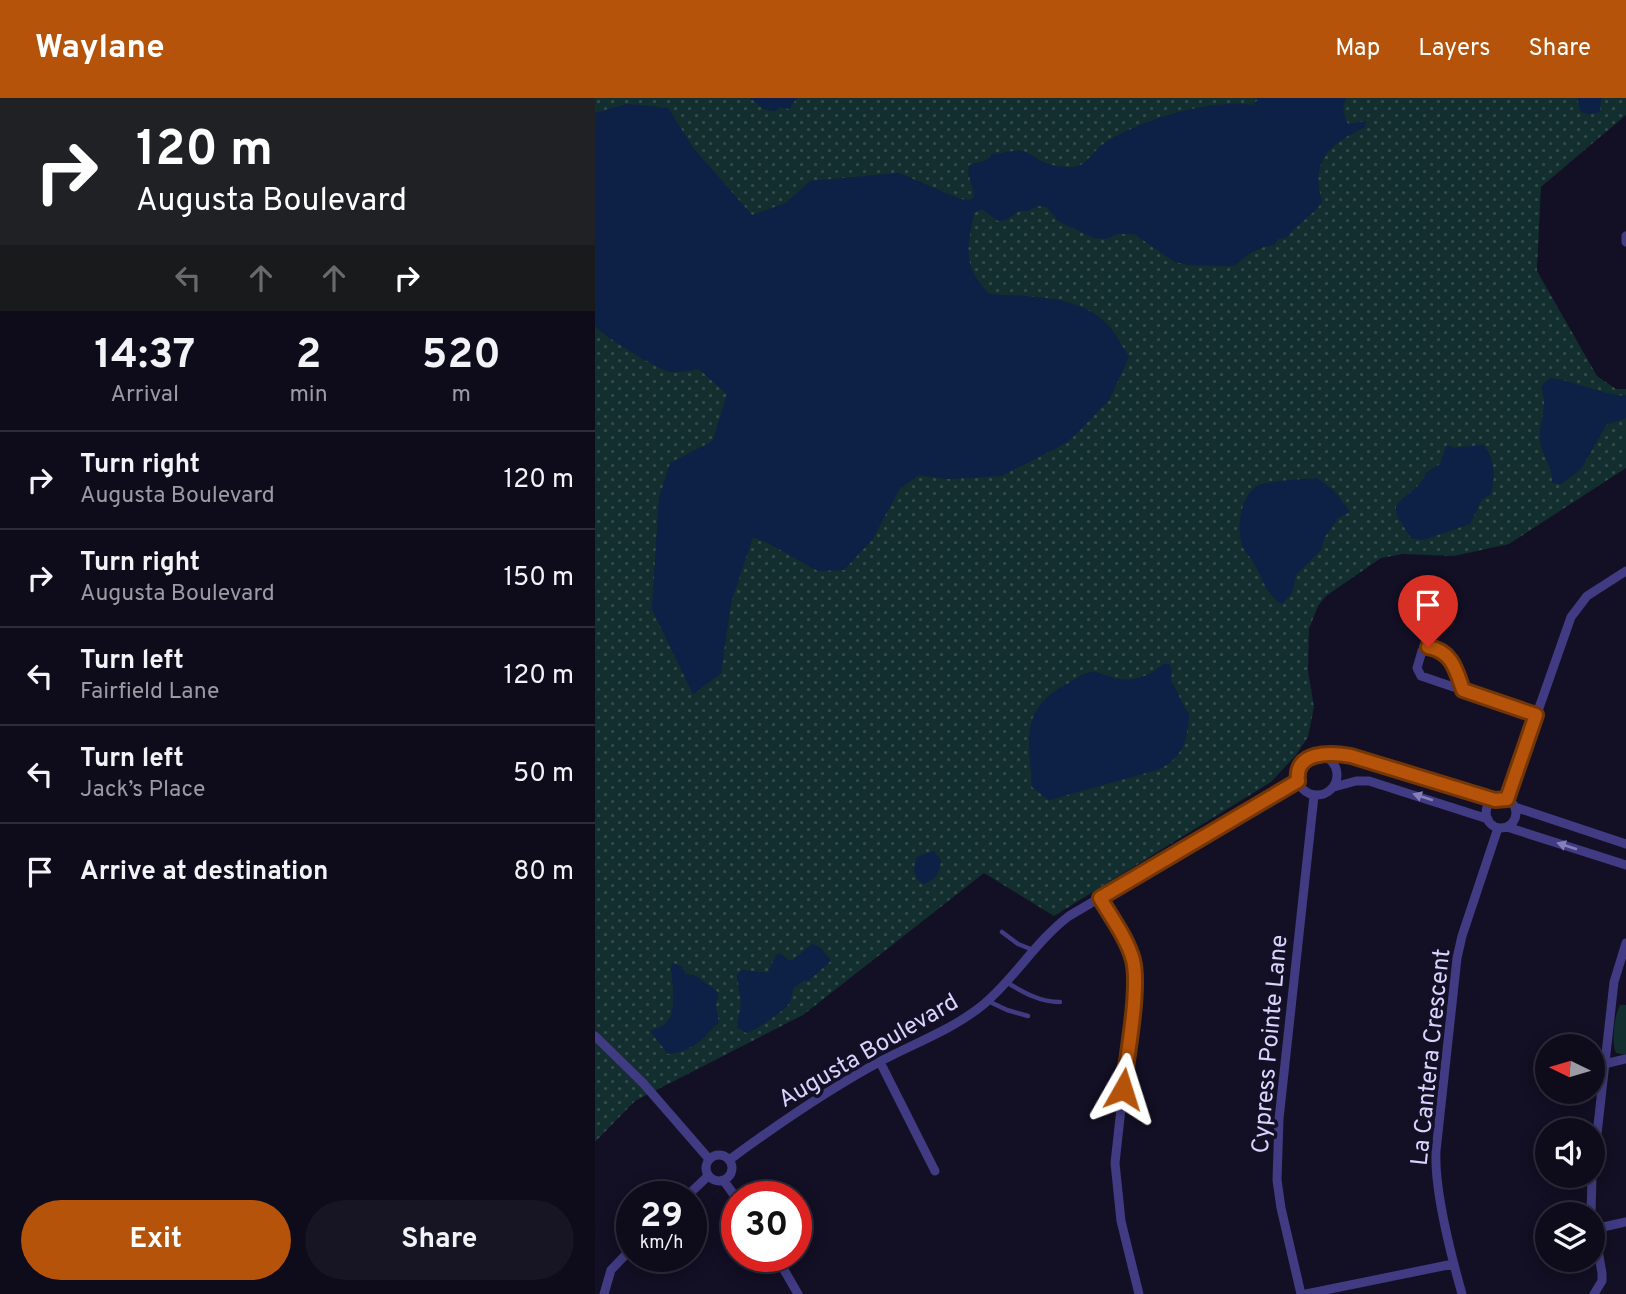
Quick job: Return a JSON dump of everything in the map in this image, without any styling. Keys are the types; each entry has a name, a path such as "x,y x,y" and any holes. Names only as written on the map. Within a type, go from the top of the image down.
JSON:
{"street":[{"path":"1626,236 1626,242"},
{"path":"1507,799 1571,617 1587,596 1626,571"},
{"path":"1463,690 1452,660 1436,648 1428,647 1422,650 1416,668 1420,676 1536,715"},
{"path":"1324,756 1335,765 1338,780 1325,794 1314,796 1304,791 1298,781 1301,763 1311,756 1340,754 1495,800 1507,799 1515,807 1626,844"},
{"name":"Augusta Boulevard","path":"729,1160 790,1115 880,1062 956,1024 987,1001 1059,924 1298,781"},
{"path":"1334,787 1356,781 1369,781 1626,865"},
{"name":"Cypress Pointe Lane","path":"1301,1294 1277,1180 1279,1119 1314,796"},
{"path":"1488,819 1489,806 1495,800"},
{"path":"1503,827 1514,821 1515,807"},
{"name":"La Cantera Crescent","path":"1462,1294 1453,1264 1436,1171 1438,1137 1459,947 1503,827"},
{"path":"1100,898 1131,953 1134,964 1134,991 1115,1163 1121,1222 1139,1294"},
{"path":"1605,1056 1614,982 1626,943"},
{"path":"595,1036 643,1083 709,1159"},
{"path":"1605,1064 1626,1059"},
{"path":"880,1062 935,1171"},
{"path":"721,1181 708,1176 706,1167 709,1159 720,1155 729,1160 732,1172 724,1181"},
{"path":"703,1181 708,1176"},
{"path":"1605,1225 1626,1222"},
{"path":"1306,1294 1453,1264"},
{"path":"604,1294 611,1270 616,1265"},
{"path":"785,1272 798,1294"},
{"path":"1594,1294 1602,1281 1602,1272"}],"lane":[{"path":"1002,932 1033,950"},
{"path":"1005,981 1031,996 1060,1002"},
{"path":"987,1001 1028,1016"}],"green space":[{"path":"595,98 1626,98 1626,115 1541,187 1537,271 1597,376 1616,389 1626,389 1626,468 1509,544 1454,556 1403,554 1381,558 1326,596 1318,606 1309,629 1308,671 1314,707 1308,737 1296,755 1271,782 1054,916 984,873 803,1015 635,1101 595,1142"},
{"path":"1620,1005 1626,1005 1626,1055 1616,1053 1613,1036"}],"water":[{"path":"749,98 797,98 789,109 779,107 776,111 771,111"},
{"path":"1256,98 1346,98 1343,108 1348,124 1366,121 1365,127 1342,140 1326,155 1319,175 1322,202 1318,207 1286,238 1278,239 1274,245 1252,252 1234,266 1175,262 1134,234 1117,234 1107,239 1094,238 1058,221 1047,207 1038,206 1019,211 1006,220 998,221 982,209 974,213 969,256 974,274 989,294 1064,301 1091,312 1104,321 1114,333 1129,357 1109,400 1068,442 1001,476 947,479 919,475 900,488 872,540 844,570 818,571 753,537 731,603 721,673 693,694 652,609 659,498 670,463 713,441 727,394 699,369 674,372 664,370 620,345 595,326 595,113 628,104 668,108 694,149 752,215 786,203 810,181 899,173 960,199 970,200 974,196 969,165 987,160 992,154 1023,151 1049,164 1074,167 1084,163 1102,145 1117,136 1154,120 1195,108 1252,105 1258,100"},
{"path":"1577,98 1601,98 1600,112 1581,112"},
{"path":"1550,378 1626,395 1626,418 1606,425 1581,469 1561,484 1552,483 1540,439 1544,407 1541,387"},
{"path":"1447,445 1454,448 1483,445 1490,456 1493,469 1490,495 1482,499 1470,524 1423,540 1411,538 1399,519 1397,504 1420,484 1426,473 1440,464"},
{"path":"1317,478 1334,491 1350,512 1338,518 1324,538 1321,550 1296,575 1292,593 1282,604 1269,592 1243,547 1240,523 1243,505 1251,491 1261,484"},
{"path":"1163,664 1169,664 1172,670 1171,682 1189,714 1185,741 1172,761 1157,770 1049,800 1032,787 1030,729 1033,717 1050,695 1089,672 1125,680 1149,674"},
{"path":"934,851 941,861 939,869 934,878 924,884 915,875 917,857"},
{"path":"812,944 820,947 831,961 809,980 793,988 788,1005 771,1019 746,1033 737,1027 741,1003 737,975 742,970 768,973 776,955 780,953 788,960 793,960"},
{"path":"673,963 683,967 685,974 694,975 718,992 716,1007 719,1023 694,1045 668,1054 650,1031 670,1018"}],"route":[{"path":"1123,1089 1134,991 1134,964 1131,953 1100,898 1298,781 1298,768 1311,756 1351,756 1495,800 1507,799 1536,715 1463,690 1452,660 1436,648 1428,647"}]}
